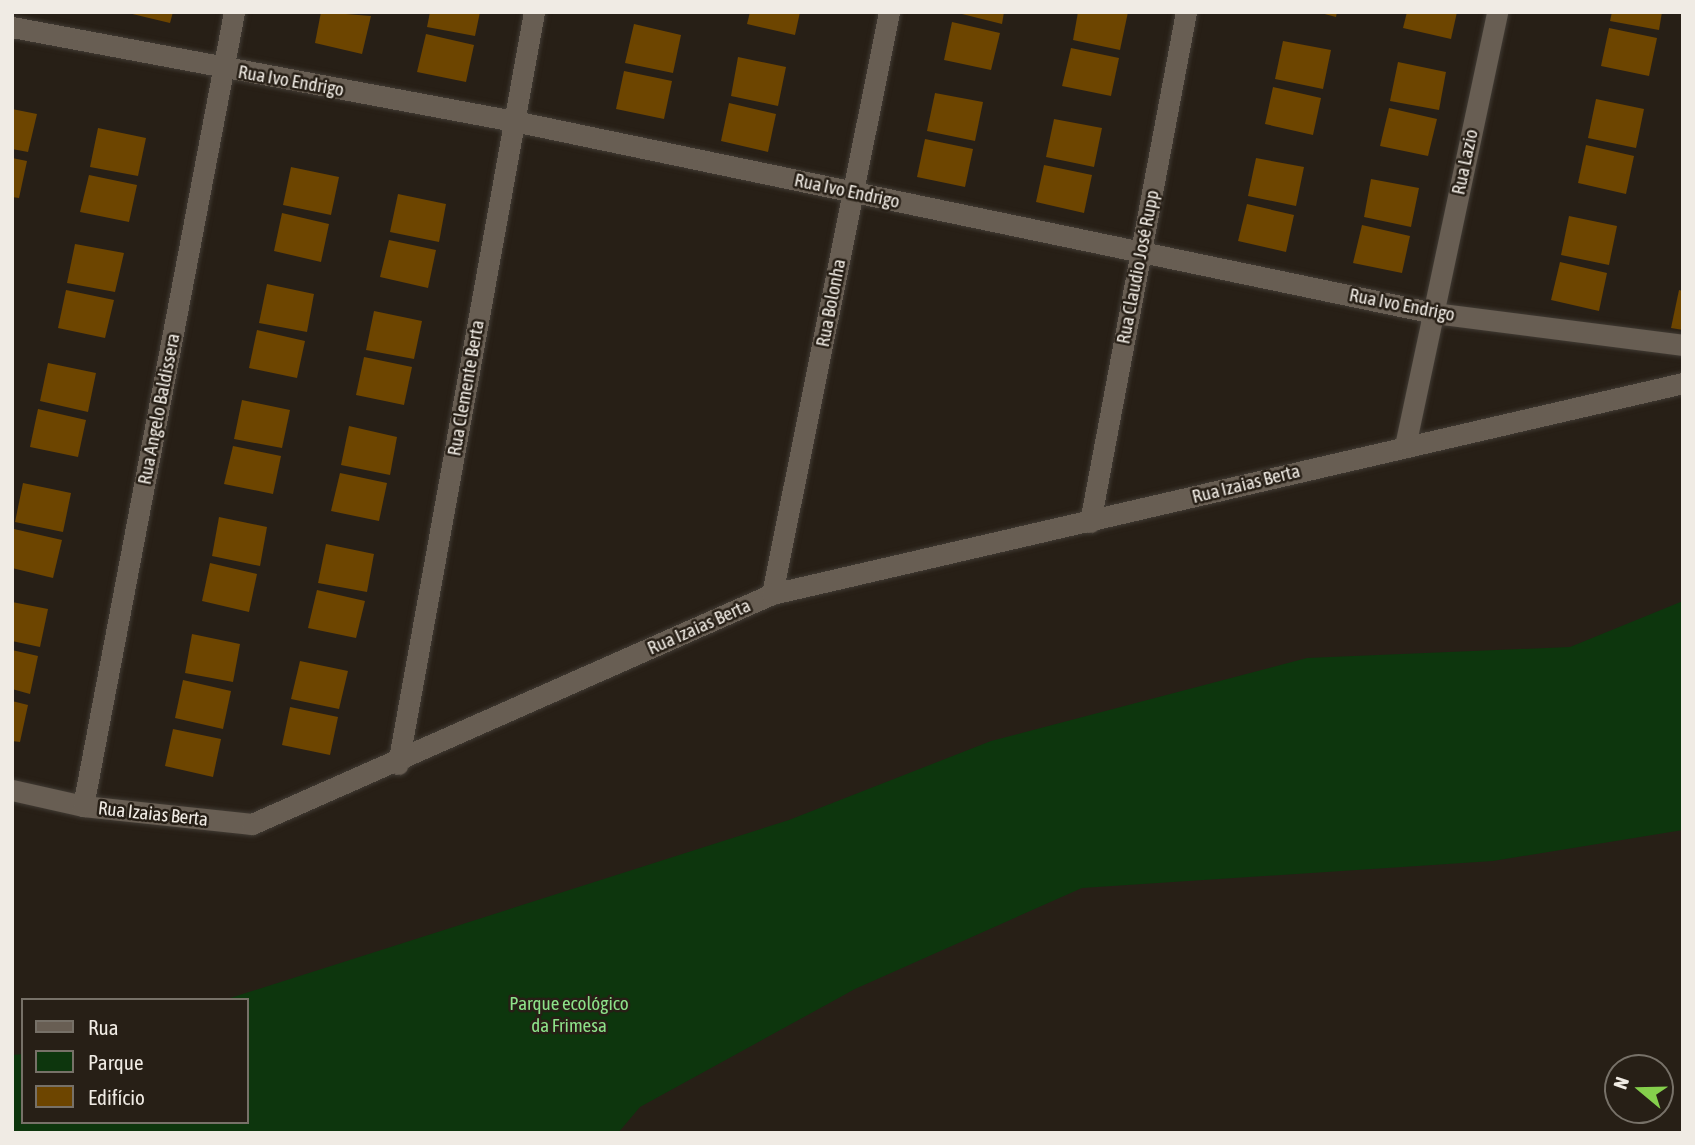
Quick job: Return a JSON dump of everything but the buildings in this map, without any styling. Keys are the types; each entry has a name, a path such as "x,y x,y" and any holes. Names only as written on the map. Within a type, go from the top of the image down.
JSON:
{"street":[{"name":"Rua Angelo Baldissera","path":"83,806 234,12"},
{"name":"Rua Clemente Berta","path":"398,764 534,12"},
{"name":"Rua Bolonha","path":"772,594 889,12"},
{"name":"Rua Claudio José Rupp","path":"1090,522 1186,12"},
{"name":"Rua Lazio","path":"1405,446 1497,12"},
{"name":"Rua Ivo Endrigo","path":"12,27 223,69 514,121 1434,313 1683,345"},
{"name":"Rua Izaias Berta","path":"12,790 83,806 252,824 398,764 772,594 1683,383"}],"green space":[{"name":"Parque ecológico da Frimesa","path":"1683,601 1683,830 1493,861 1082,888 855,989 640,1107 618,1133 12,1133 12,1055 21,1054 21,1124 248,1124 248,998 230,998 789,820 991,741 1307,658 1570,647"}]}
